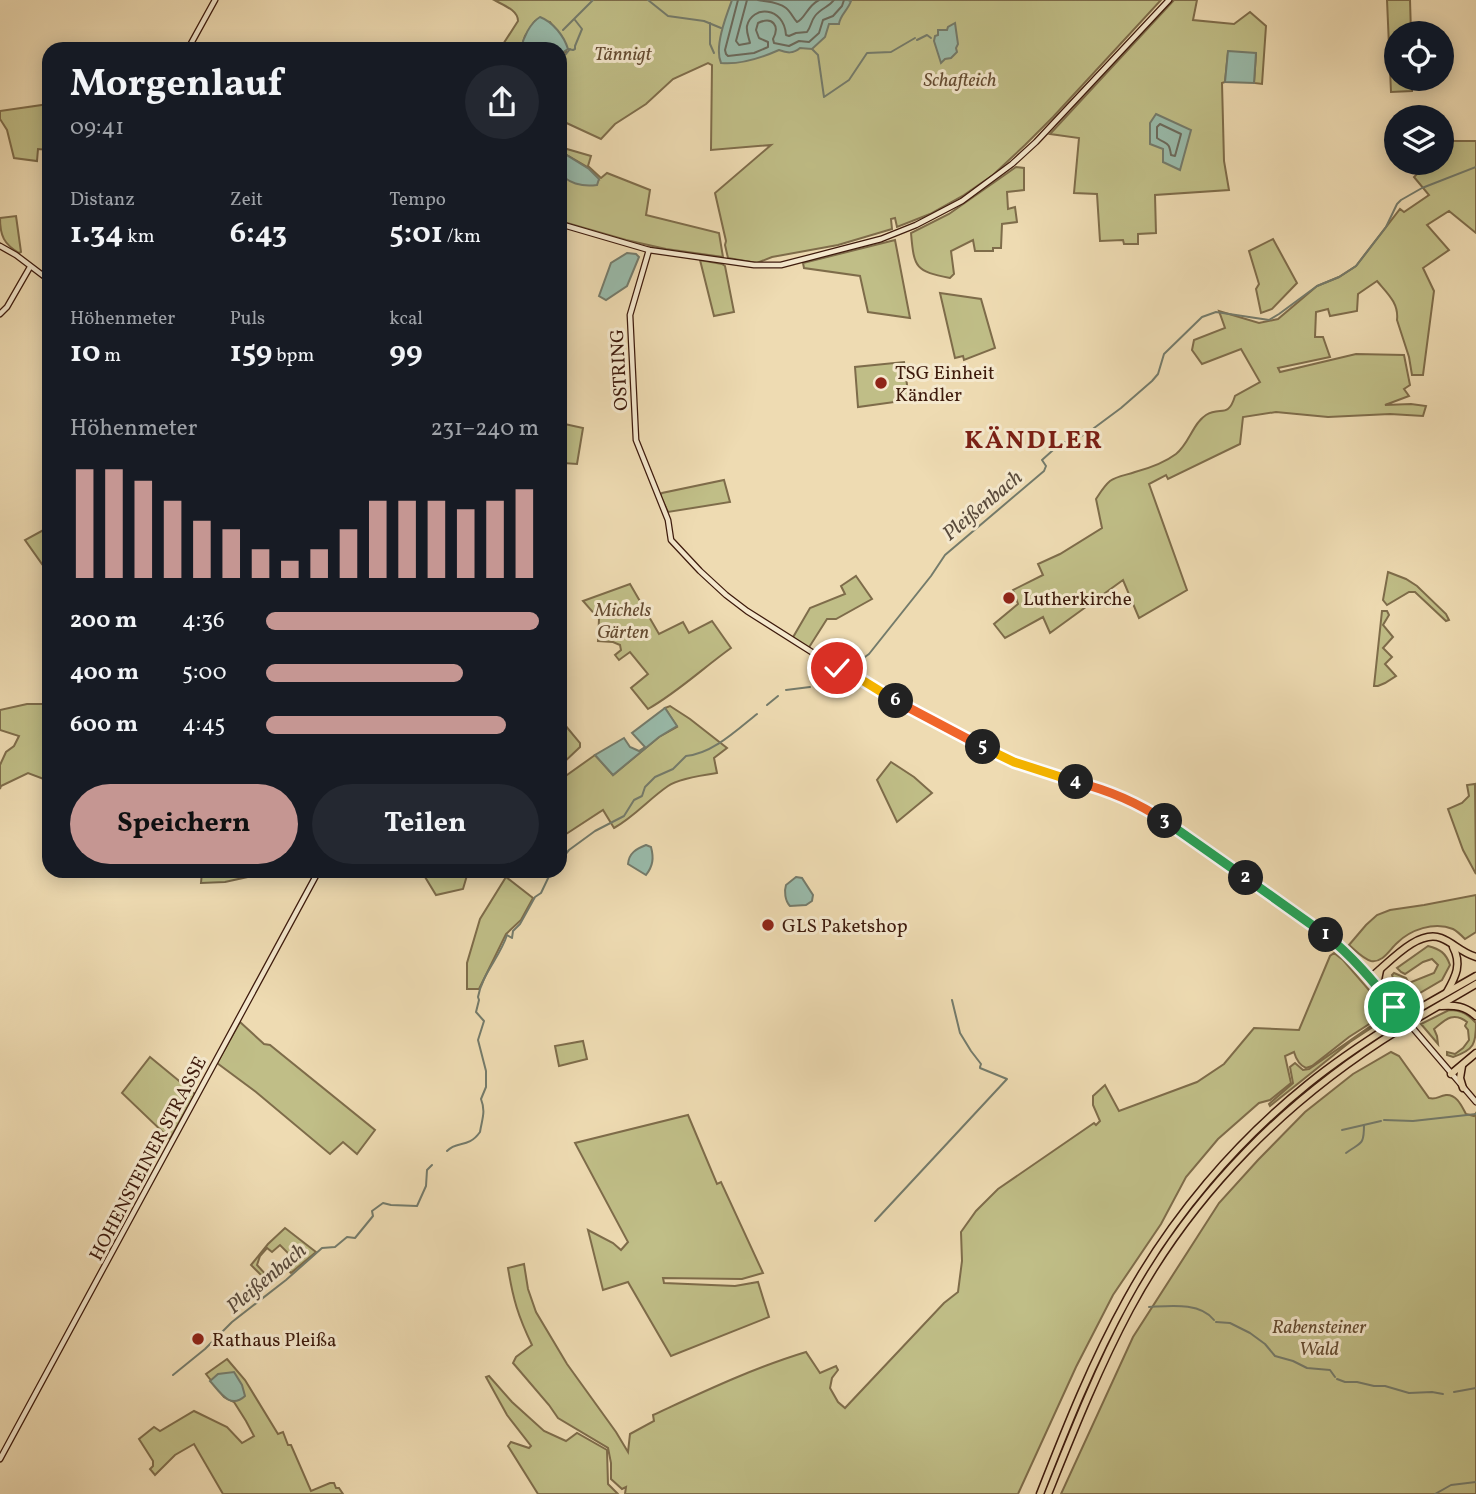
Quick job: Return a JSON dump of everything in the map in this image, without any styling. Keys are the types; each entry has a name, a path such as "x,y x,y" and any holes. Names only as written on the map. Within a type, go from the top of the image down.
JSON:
{"highway":[{"path":"1370,978 1420,938 1427,936 1438,937 1476,957"},
{"path":"1446,992 1456,977 1458,968 1457,955 1452,945"},
{"path":"1380,970 1378,980 1381,992"},
{"path":"1040,1494 1109,1332 1145,1268 1184,1212 1226,1161 1288,1101 1329,1068 1413,1016 1446,992 1476,976"},
{"path":"1413,1016 1436,1007 1476,984"},
{"path":"1436,1007 1460,1006 1476,1016"},
{"path":"1048,1494 1088,1396 1120,1328 1153,1270 1188,1218 1236,1162 1288,1111 1397,1026"},
{"path":"1451,1073 1476,1053"},
{"path":"1462,1066 1460,1078 1463,1087"}],"main road":[{"path":"192,42 215,0"},
{"path":"567,226 649,250 754,265 781,265 803,261 894,235 962,201 992,181 1020,157 1169,0"},
{"path":"0,246 42,275"},
{"name":"OSTRING","path":"649,250 630,315 635,430 638,449 668,520 670,537 692,564 747,611 837,668 901,704 999,756 1056,776 1108,790 1144,807 1327,936 1370,978"},
{"path":"0,314 7,307 30,267"},
{"name":"HOHENSTEINER STRASSE","path":"0,1459 315,878"},
{"path":"1370,978 1476,1102"}],"green space":[{"path":"494,0 1161,0 1025,145 993,175 964,195 930,214 897,227 895,218 891,219 892,229 838,245 772,257 757,263 728,258 715,193 771,145 711,150 712,65 708,63 673,79 646,104 615,124 601,139 567,123 567,42 550,22 535,21 523,42 504,42 518,21 513,11"},
{"path":"1174,0 1197,0 1193,20 1234,24 1250,12 1266,26 1262,84 1254,83 1256,54 1228,52 1225,82 1222,83 1224,161 1229,190 1155,195 1156,233 1138,234 1138,244 1124,244 1123,240 1100,241 1097,194 1074,193 1079,138 1050,134"},
{"path":"1387,0 1410,0 1411,21 1388,21"},
{"path":"42,105 42,149 38,149 37,161 14,158 7,130 0,119 0,111"},
{"path":"1454,141 1476,141 1476,233 1449,211 1427,225 1449,250 1423,268 1434,291 1423,375 1412,375 1396,308 1377,281 1358,294 1357,311 1330,316 1328,309 1316,312 1315,337 1323,337 1330,357 1278,368 1280,372 1356,354 1404,355 1410,385 1404,389 1409,396 1385,405 1426,406 1423,416 1390,414 1328,417 1276,412 1243,417 1240,444 1168,479 1166,475 1149,484 1187,590 1139,618 1123,580 1050,633 1043,617 1005,638 994,624 1018,604 1013,590 1043,575 1038,564 1102,528 1096,499 1108,483 1162,463 1180,450 1206,415 1227,410 1235,396 1260,382 1241,349 1202,364 1192,350 1194,340 1225,328 1219,311 1259,323 1278,319 1317,286 1356,266 1400,209 1404,212 1429,195 1414,177 1454,175"},
{"path":"567,149 591,156 588,166 601,178 607,173 650,190 646,215 719,233 723,257 666,249 567,223 567,172 598,179 589,168 567,155"},
{"path":"1016,167 1024,168 1024,190 1007,192 1008,209 1015,207 1017,222 1002,224 1001,248 975,251 973,240 951,251 954,274 950,278 930,273 919,266 911,233 949,214"},
{"path":"16,216 19,253 4,239 0,224 0,218"},
{"path":"1273,239 1297,283 1272,309 1261,313 1256,289 1259,284 1249,251"},
{"path":"895,240 910,318 868,312 860,276 804,268 803,263"},
{"path":"700,260 725,266 734,312 714,316"},
{"path":"940,293 981,299 995,348 964,360 963,356 955,358"},
{"name":"TSG Einheit Kändler","path":"904,362 909,400 858,407 855,367"},
{"path":"567,425 583,428 577,464 567,463"},
{"path":"724,480 730,502 668,512 660,495 662,493"},
{"path":"42,531 42,564 25,540"},
{"path":"1388,572 1417,586 1449,620 1446,621 1415,592 1409,592 1387,605 1383,600"},
{"path":"856,576 872,599 836,619 827,619 808,649 792,639 810,608 845,594 841,586"},
{"name":"Michels Gärten","path":"630,584 659,634 683,622 689,633 712,621 731,648 648,709 631,688 648,674 630,652 619,660 615,655 621,650 620,645 598,641 599,619 583,601"},
{"path":"1382,611 1387,611 1389,615 1383,625 1393,637 1383,648 1392,657 1385,664 1396,676 1374,686"},
{"path":"27,704 42,704 42,778 28,773 1,786 0,789 0,765 6,752 14,746 19,736 0,730 0,710"},
{"path":"670,706 727,748 714,758 717,773 672,784 614,828 603,810 567,833 567,775 595,755 613,775 659,737 677,727 665,708"},
{"path":"567,727 580,743 580,747 567,759"},
{"path":"891,762 932,793 897,822 877,780"},
{"path":"1475,784 1476,874 1463,850 1448,809 1462,803 1469,796 1467,785"},
{"path":"201,878 243,878 225,882 201,883"},
{"path":"426,878 466,878 463,889 436,895"},
{"path":"505,878 533,898 521,920 506,934 479,989 467,989 467,963 480,919"},
{"path":"1476,895 1476,932 1465,939 1455,930 1430,926 1402,938 1383,958 1375,961 1365,958 1349,945 1377,915 1390,910"},
{"path":"1428,946 1442,952 1450,965 1442,980 1408,998 1395,984 1392,975 1394,973 1406,978 1409,983 1434,973 1438,965 1432,959 1405,974 1397,968"},
{"path":"1334,953 1388,1012 1349,1037 1312,1066 1306,1068 1301,1065 1294,1052 1285,1056 1291,1083 1270,1100 1259,1103 1218,1139 1186,1177 1161,1224 1113,1295 1076,1367 1018,1494 625,1494 626,1487 622,1489 611,1479 608,1448 558,1418 513,1363 516,1357 532,1345 517,1307 508,1268 524,1264 528,1289 536,1312 567,1364 628,1452 630,1434 654,1421 653,1415 747,1373 806,1352 820,1373 836,1366 838,1370 832,1378 830,1388 845,1408 944,1303 958,1292 962,1261 961,1232 976,1211 998,1189 1100,1121 1093,1105 1093,1096 1105,1085 1119,1111 1197,1082 1224,1064 1254,1028 1299,1030 1330,956"},
{"path":"1449,1010 1464,1013 1476,1023 1470,1049 1453,1057 1447,1055 1447,1052 1455,1054 1469,1040 1465,1026 1467,1022 1453,1017 1434,1029 1438,1044 1421,1024"},
{"path":"1391,1012 1393,1016 1350,1042 1270,1106 1269,1104 1293,1083 1290,1067 1295,1063 1303,1070 1309,1069"},
{"path":"240,1022 264,1044 270,1045 375,1130 357,1154 343,1142 330,1154 217,1063"},
{"path":"583,1041 587,1059 559,1066 555,1046"},
{"name":"Rabensteiner Wald","path":"1391,1052 1399,1056 1429,1098 1450,1095 1459,1102 1466,1114 1474,1116 1476,1113 1476,1494 1061,1494 1133,1337 1219,1203 1305,1112 1353,1074"},
{"path":"150,1057 195,1094 170,1139 122,1093"},
{"path":"688,1115 717,1184 721,1182 763,1273 742,1279 663,1278 664,1283 735,1286 758,1282 769,1317 671,1356 628,1282 603,1290 588,1230 621,1250 628,1242 575,1143"},
{"path":"285,1228 316,1252 291,1273 282,1264 289,1254 280,1245 272,1252 267,1248 257,1265 268,1277 276,1271 281,1276 270,1284 251,1265"},
{"path":"227,1359 245,1380 278,1434 283,1432 311,1491 334,1483 343,1494 223,1494 194,1444 175,1455 155,1475 150,1469 153,1461 139,1439 154,1427 160,1431 194,1411 227,1427 242,1443 254,1436 234,1402 224,1397 206,1374"},
{"path":"489,1376 512,1402 544,1431 566,1441 577,1433 607,1450 608,1484 618,1494 538,1494 508,1446 511,1442 529,1448 531,1446 507,1415 486,1377"}],"water":[{"path":"732,0 851,1 839,24 829,24 825,37 812,49 800,48 790,52 779,50 751,60 721,63 720,40"},
{"path":"540,17 549,22 565,42 523,42 533,23"},
{"path":"955,23 957,52 941,63 935,36 938,35 938,30 947,30"},
{"path":"1228,51 1256,53 1254,83 1225,82"},
{"path":"1156,114 1191,130 1180,170 1163,162 1163,149 1150,144 1150,123"},
{"path":"567,155 599,179 597,185 581,185 567,180"},
{"path":"627,253 639,257 627,286 606,300 599,296 611,263"},
{"path":"665,708 677,726 659,737 613,775 595,755 624,738 630,747 639,751 645,747 632,733"},
{"path":"646,845 651,847 653,858 646,875 628,864 634,852"},
{"path":"796,877 802,878 813,895 812,901 806,905 790,906 786,899 786,885"},
{"path":"234,1372 245,1396 235,1401 226,1398 210,1381 218,1374"}],"waterway":[{"path":"563,30 593,0"},
{"path":"648,0 668,16 704,21 721,28"},
{"path":"568,49 575,49 582,29 575,20"},
{"path":"710,23 710,44 714,53"},
{"path":"917,40 927,35 931,38"},
{"path":"812,49 818,55 824,97 849,80 867,53 891,52 915,38"},
{"path":"567,53 570,49"},
{"name":"Pleißenbach","path":"847,670 869,654 945,555 1044,471 1046,466 1042,460 1062,442 1086,434 1152,381 1158,374 1164,354 1202,317 1216,312 1269,320 1317,286 1356,266 1386,227 1401,200 1422,188 1476,167"},
{"name":"Pleißenbach","path":"786,690 810,687"},
{"name":"Pleißenbach","path":"767,705 778,696"},
{"name":"Pleißenbach","path":"567,852 595,831 624,816 634,800 642,796 645,787 655,777 673,769 686,756 715,746 757,714"},
{"name":"Pleißenbach","path":"447,1151 471,1141 480,1132 483,1112 481,1099 486,1087 486,1071 478,1040 484,1021 476,1012 480,989 507,935 512,938 513,931 535,897 541,893 548,878"},
{"path":"952,1000 960,1033 981,1064 980,1067"},
{"path":"875,1221 1007,1079 980,1068"},
{"path":"1384,1120 1413,1121 1476,1114"},
{"path":"1342,1130 1381,1121"},
{"path":"1346,1153 1361,1143 1364,1125"},
{"name":"Pleißenbach","path":"173,1375 322,1248 335,1247 347,1237 355,1238 373,1216 372,1211 383,1203 417,1206 426,1186 427,1170 432,1165"},
{"path":"1149,1307 1193,1308 1201,1310 1214,1320"},
{"path":"1216,1322 1230,1323 1250,1333 1275,1356 1307,1368 1330,1370 1335,1377"},
{"path":"1337,1379 1385,1386 1409,1393 1443,1394"},
{"path":"1454,1392 1476,1388"},
{"path":"1435,1494 1451,1485 1476,1482"}],"place":[{"name":"TSG Einheit Kändler","path":"881,383"},
{"name":"Lutherkirche","path":"1009,598"},
{"name":"GLS Paketshop","path":"768,925"},
{"name":"Rathaus Pleißa","path":"198,1339"}],"district":[{"name":"KÄNDLER","path":"1034,439"}],"route":[{"path":"837,668 999,756 1056,776 1108,790 1156,814 1327,936 1364,971 1394,1007"}],"park label":[{"name":"Tännigt","path":"623,53"},
{"name":"Schafteich","path":"960,79"}]}
